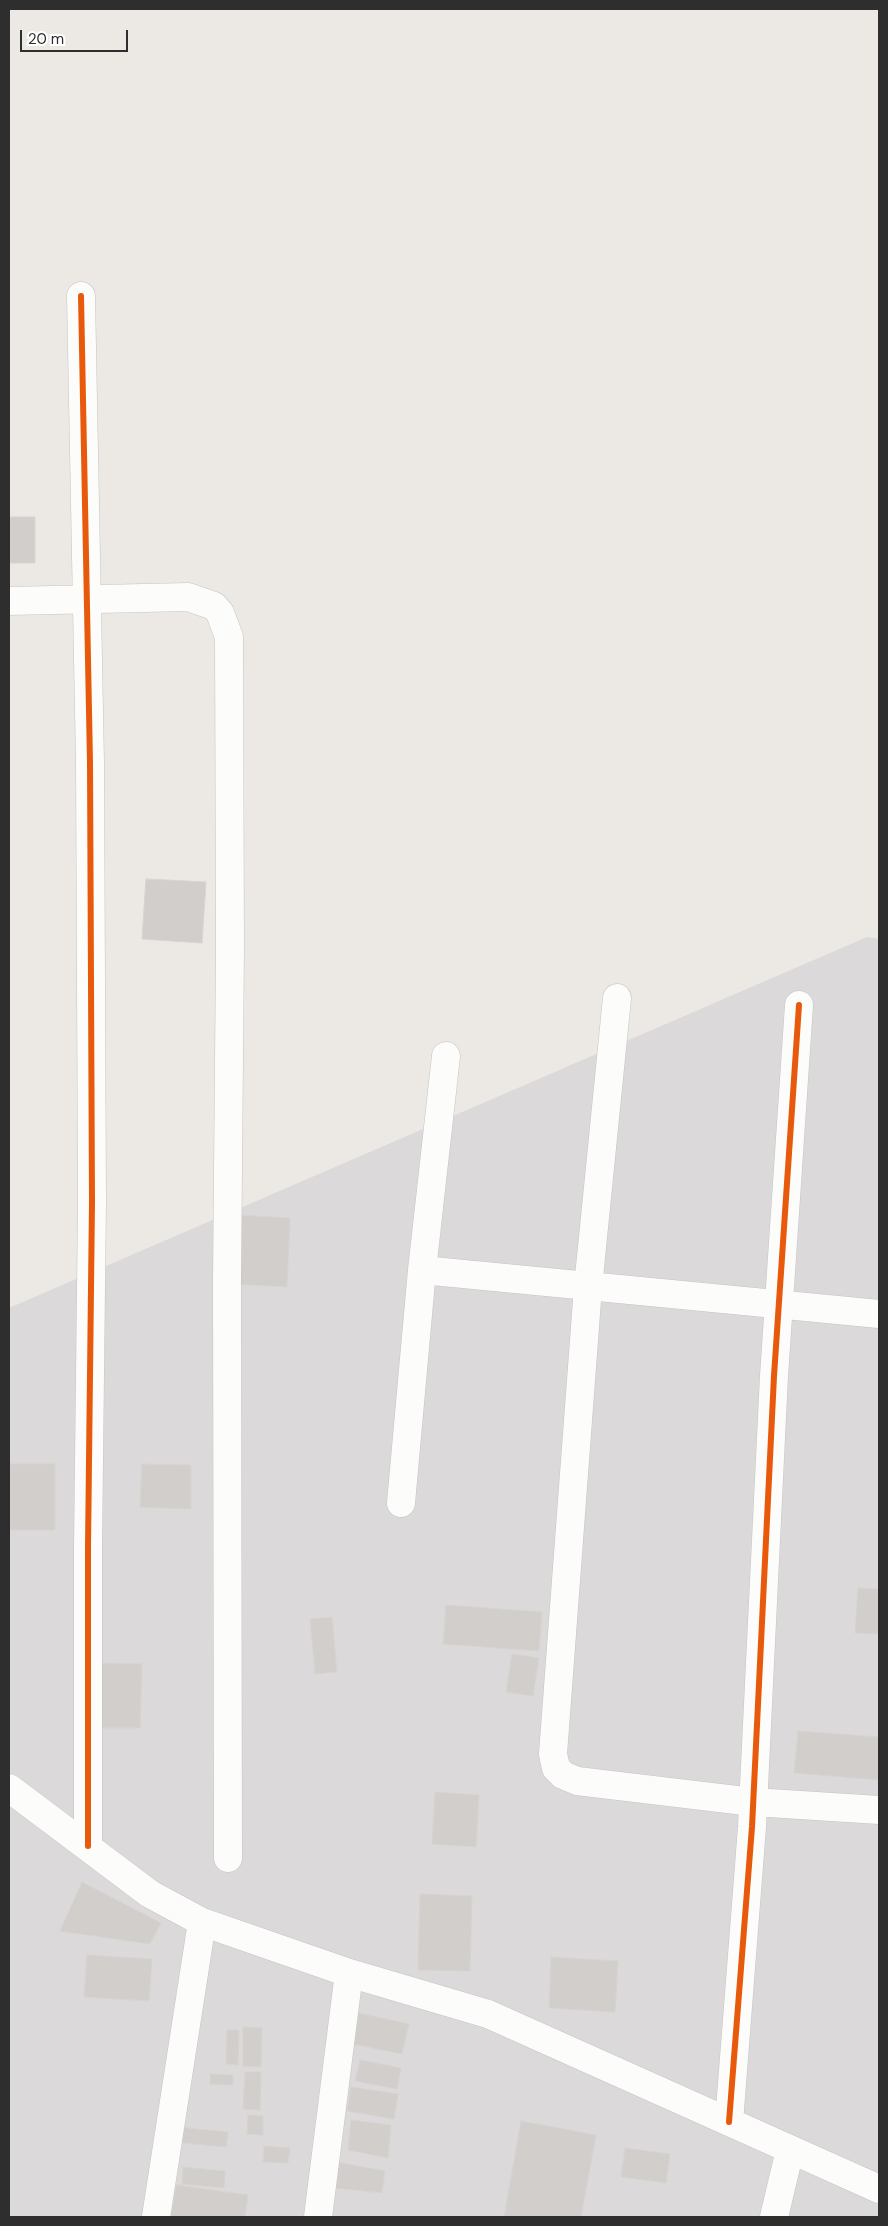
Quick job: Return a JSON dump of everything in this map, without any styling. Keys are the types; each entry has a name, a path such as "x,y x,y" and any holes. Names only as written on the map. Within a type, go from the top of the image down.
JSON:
{"street":[{"path":"81,296 90,763 92,1192 88,1547 88,1846"},
{"path":"9,601 188,597 214,606 220,613 229,637 228,1858"},
{"path":"617,998 588,1287 553,1754 556,1768 563,1776 578,1781 753,1802 879,1810"},
{"path":"730,2122 753,1802 778,1303 799,1005"},
{"path":"401,1503 422,1270 446,1056"},
{"path":"422,1270 879,1314"},
{"path":"9,1788 150,1894 202,1922 349,1973 488,2014 879,2189"},
{"path":"156,2217 202,1922"},
{"path":"318,2217 349,1973"},
{"path":"774,2217 790,2150"}],"shaded area":[{"path":"867,937 879,939 879,2217 9,2217 9,1308"}],"building":[{"path":"9,517 35,517 35,563 9,563"},
{"path":"146,879 206,882 202,943 142,939"},
{"path":"238,1215 290,1218 287,1287 235,1284"},
{"path":"9,1464 55,1464 55,1530 9,1530"},
{"path":"142,1464 191,1465 191,1509 140,1507"},
{"path":"858,1588 879,1589 879,1634 855,1633"},
{"path":"446,1605 542,1612 539,1651 443,1644"},
{"path":"332,1617 337,1672 315,1674 310,1619"},
{"path":"512,1654 539,1658 533,1696 506,1692"},
{"path":"98,1663 142,1664 140,1728 97,1728"},
{"path":"798,1731 879,1737 879,1780 794,1773"},
{"path":"435,1792 479,1795 476,1847 432,1844"},
{"path":"82,1882 161,1923 150,1944 60,1931"},
{"path":"420,1894 472,1896 470,1971 418,1970"},
{"path":"87,1955 152,1959 149,2001 84,1997"},
{"path":"551,1957 618,1961 615,2012 549,2008"},
{"path":"359,2013 409,2024 402,2054 353,2044"},
{"path":"243,2027 262,2028 261,2067 243,2066"},
{"path":"227,2030 239,2030 238,2065 226,2064"},
{"path":"360,2060 401,2068 397,2089 355,2081"},
{"path":"245,2072 261,2072 260,2110 243,2109"},
{"path":"210,2074 233,2075 233,2085 210,2084"},
{"path":"351,2087 398,2094 394,2119 347,2111"},
{"path":"248,2115 263,2116 263,2135 247,2134"},
{"path":"351,2120 391,2125 388,2158 348,2150"},
{"path":"521,2121 596,2135 581,2217 504,2217"},
{"path":"166,2126 228,2132 226,2147 164,2141"},
{"path":"264,2146 290,2148 288,2163 263,2162"},
{"path":"625,2148 670,2154 666,2183 621,2177"},
{"path":"337,2162 385,2171 382,2193 335,2188"},
{"path":"183,2167 225,2171 224,2188 182,2184"},
{"path":"176,2185 248,2195 245,2217 171,2217"}],"cycle path":[{"path":"81,296 90,763 92,1202 88,1547 88,1846"},
{"path":"729,2122 752,1827 774,1376 799,1005"}]}
